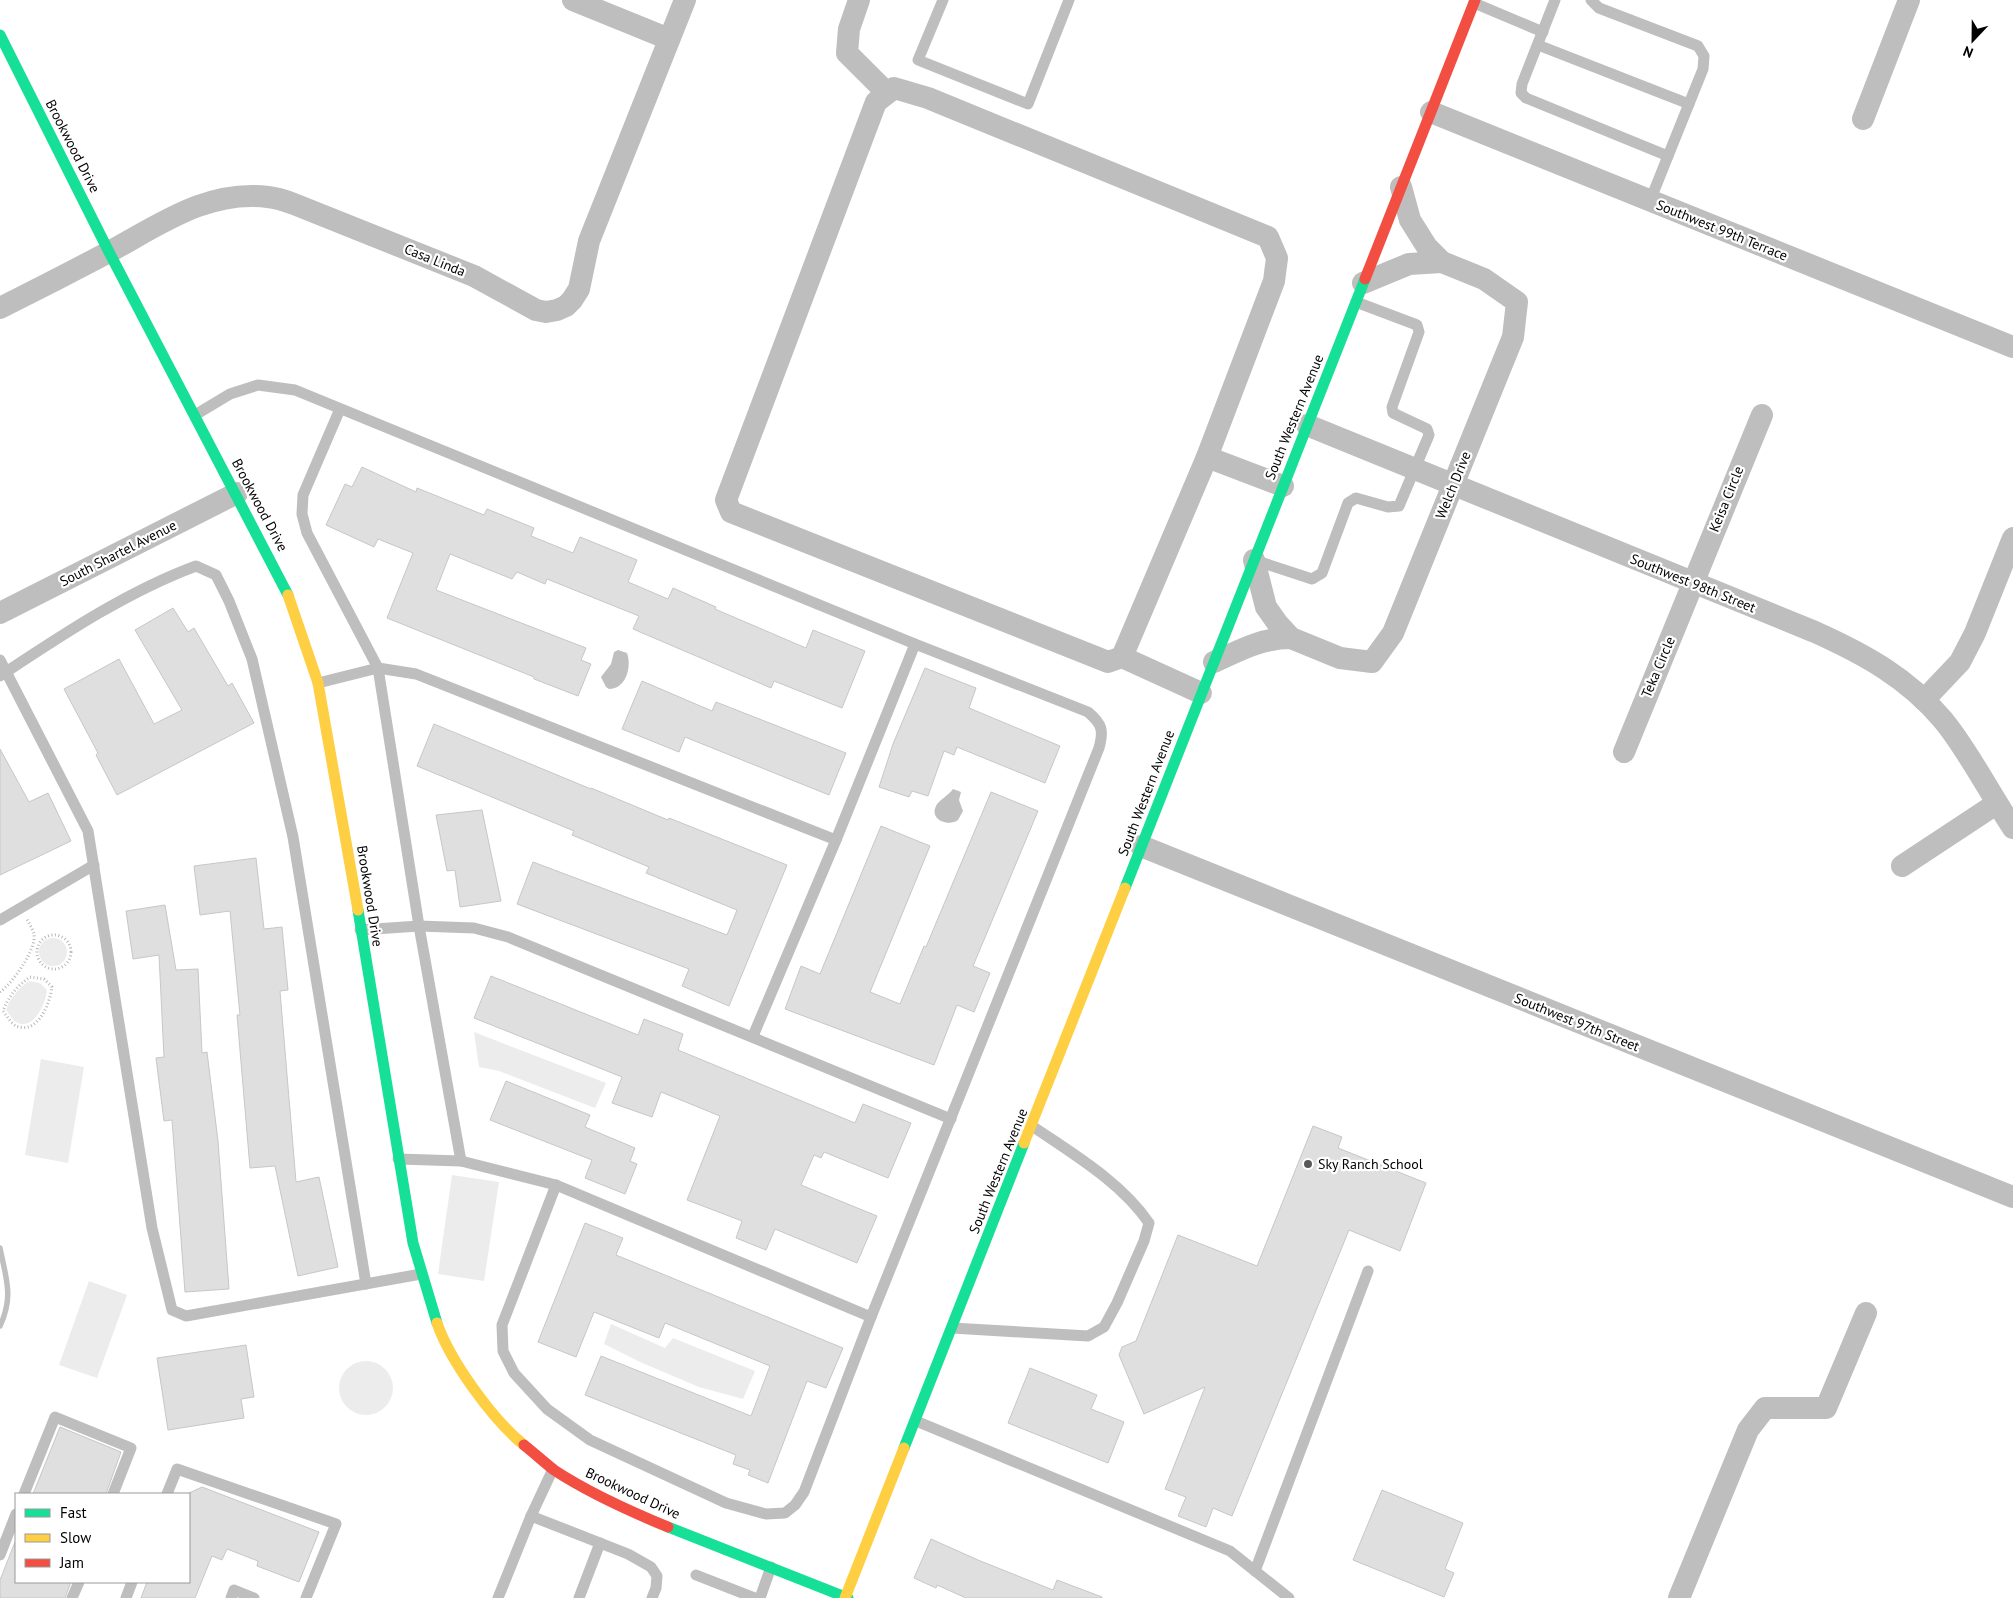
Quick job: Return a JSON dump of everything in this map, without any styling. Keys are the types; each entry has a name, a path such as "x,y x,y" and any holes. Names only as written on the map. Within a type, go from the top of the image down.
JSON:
{"street":[{"path":"573,0 669,38"},
{"name":"Casa Linda","path":"0,308 109,252 174,215 196,206 247,196 269,197 294,204 474,276 536,310 546,312 557,310 572,300 579,289 590,241 685,0"},
{"path":"859,0 849,29 847,53 887,93"},
{"path":"1863,119 1909,0"},
{"name":"South Western Avenue","path":"846,1598 1474,2"},
{"name":"Brookwood Drive","path":"0,35 109,252 286,589 318,683 413,1243 438,1326 452,1355 470,1384 491,1412 513,1436 553,1469 604,1500 846,1598"},
{"path":"1122,657 1207,457 1274,281 1277,258 1268,237 928,98 894,88 876,102 726,500 731,512 1108,662 1122,657 1201,693"},
{"name":"Southwest 99th Terrace","path":"1430,112 2013,347"},
{"name":"Welch Drive","path":"1254,560 1266,607 1291,638 1340,658 1372,662 1393,633 1513,337 1517,302 1484,279 1442,262 1427,248 1410,220 1401,187"},
{"name":"Welch Drive","path":"1359,292 1409,264 1442,262"},
{"name":"Keisa Circle","path":"1693,584 1762,415"},
{"name":"Southwest 98th Street","path":"1307,426 1815,632 1855,650 1895,675 1924,700 1944,721 2013,828"},
{"path":"1207,457 1283,486"},
{"name":"South Shartel Avenue","path":"0,613 237,493"},
{"path":"1924,700 1960,662 1975,633 2013,538"},
{"name":"Teka Circle","path":"1624,752 1693,584"},
{"name":"Welch Drive","path":"1214,662 1254,643 1270,639 1291,638"},
{"path":"1902,866 1996,804"},
{"name":"Southwest 97th Street","path":"1141,846 2013,1197"},
{"path":"1679,1598 1748,1430 1765,1408 1826,1408 1866,1313"}],"lane":[{"path":"943,0 918,60 1028,104 1069,0"},
{"path":"1555,0 1522,84 1521,93 1526,98 1668,156"},
{"path":"1591,0 1599,8 1698,46 1704,56 1703,69 1650,200"},
{"path":"1474,2 1543,32"},
{"path":"1538,45 1689,104"},
{"path":"1254,560 1312,579 1322,574 1348,503 1356,498 1388,507 1399,506 1429,435 1428,429 1393,413 1392,407 1419,332 1417,325 1359,292"},
{"path":"195,415 230,394 258,385 295,390 915,644 1088,712 1099,722 1103,736 871,1317 804,1492 795,1506 785,1513 766,1514 726,1503 590,1440 547,1409 514,1373 503,1351 502,1325 556,1186"},
{"path":"340,409 304,495 302,514 307,533 378,668 419,926 461,1161"},
{"path":"3,674 82,623 169,576 196,566 216,575 229,601 252,659 293,838 366,1284"},
{"path":"753,1036 836,840 915,644"},
{"path":"0,660 3,674 88,831 152,1228 172,1310 186,1316 421,1274"},
{"path":"318,683 378,668 416,674 836,840"},
{"path":"0,920 94,865"},
{"path":"360,930 419,926 474,928 508,937 950,1118"},
{"path":"952,1328 1088,1336 1104,1327 1144,1241 1149,1223 1137,1206 1088,1164 1032,1126"},
{"path":"398,1159 461,1161 556,1186 871,1317"},
{"path":"1255,1571 1368,1271"},
{"path":"24,1493 54,1417 131,1448 113,1493"},
{"path":"916,1421 1230,1551 1289,1598"},
{"path":"167,1493 177,1469 336,1524 306,1598"},
{"path":"498,1598 531,1516 553,1469"},
{"path":"531,1516 628,1554 651,1567 657,1576 656,1588 652,1598"},
{"path":"0,1555 15,1517"},
{"path":"578,1598 600,1543"},
{"path":"760,1598 771,1568"},
{"path":"696,1575 755,1598"},
{"path":"72,1598 79,1583"},
{"path":"126,1598 132,1583"},
{"path":"231,1598 234,1590 254,1598"}],"path":[{"path":"0,992 14,980 23,966 34,935 22,907"},
{"path":"50,935 60,936 67,941 71,949 70,958 65,966 56,970 48,969 40,964 36,955 37,946 42,939 50,935"},
{"path":"30,977 44,979 52,987 51,1000 43,1014 32,1025 22,1027 14,1025 2,1011 8,998 21,983 30,977"}],"shaded area":[{"path":"618,650 627,653 628,671 620,685 609,689 601,677 611,664 614,652"},
{"path":"953,789 961,792 959,800 963,811 958,820 954,822 941,821 935,815 936,806"},
{"path":"53,938 63,942 67,952 63,962 53,966 43,962 39,952 43,942"},
{"path":"29,981 40,983 47,990 38,1014 28,1023 22,1024 16,1022 6,1010 15,994"},
{"path":"474,1032 606,1083 595,1108 499,1071 479,1067"},
{"path":"41,1059 84,1067 68,1163 25,1155"},
{"path":"452,1175 499,1182 484,1281 438,1274"},
{"path":"89,1281 127,1295 97,1378 59,1365"},
{"path":"611,1324 665,1348 673,1338 755,1371 743,1399 699,1387 640,1362 604,1344"},
{"path":"366,1361 376,1363 385,1369 391,1378 393,1388 391,1398 385,1407 376,1413 366,1415 356,1413 347,1407 341,1398 339,1388 341,1378 347,1369 356,1363"}],"building":[{"path":"362,467 416,492 417,488 484,515 487,509 534,528 531,536 573,553 580,537 637,560 628,582 668,599 673,588 716,607 715,609 806,648 813,630 865,651 842,708 774,681 771,688 633,629 639,616 547,579 545,584 517,572 512,579 450,554 436,590 586,648 581,660 591,664 578,696 387,618 413,553 378,539 374,547 326,525 345,484 352,487"},
{"path":"173,608 188,632 194,628 228,686 232,683 254,723 117,795 96,755 98,753 64,689 119,659 154,724 182,710 135,630"},
{"path":"925,668 976,688 969,708 1060,746 1045,783 957,747 954,755 944,751 928,796 912,791 909,797 879,787 893,744"},
{"path":"642,681 712,711 716,702 846,753 829,795 685,737 679,752 622,729"},
{"path":"434,724 668,820 669,818 787,865 729,1006 682,986 689,969 517,904 533,862 727,935 737,910 646,873 649,867 572,835 574,831 417,766"},
{"path":"0,749 29,802 48,793 71,841 0,875"},
{"path":"991,792 1038,811 973,966 990,973 974,1012 957,1005 934,1065 785,1009 801,966 820,974 881,826 930,846 870,992 900,1004"},
{"path":"482,810 501,901 460,907 455,870 447,871 436,815"},
{"path":"256,858 264,929 282,927 288,990 280,991 296,1182 319,1177 338,1267 298,1276 275,1166 250,1168 237,1015 240,1015 230,911 200,915 194,866"},
{"path":"165,905 176,970 198,969 202,1053 207,1052 218,1141 229,1289 185,1292 172,1120 164,1121 156,1058 164,1057 159,955 133,959 126,911"},
{"path":"491,976 638,1035 644,1019 683,1034 678,1050 855,1123 863,1104 911,1123 888,1178 824,1152 821,1158 814,1155 801,1185 877,1216 857,1263 775,1229 766,1250 736,1238 742,1221 687,1200 720,1116 661,1092 652,1117 612,1103 622,1077 474,1018"},
{"path":"506,1081 590,1115 585,1127 635,1148 630,1161 637,1164 625,1194 585,1178 592,1160 490,1120"},
{"path":"1313,1126 1342,1137 1338,1148 1426,1183 1400,1251 1349,1230 1232,1516 1213,1508 1206,1527 1178,1516 1186,1497 1165,1489 1205,1387 1144,1414 1119,1355 1122,1347 1136,1341 1178,1235 1257,1266"},
{"path":"585,1223 623,1238 616,1255 843,1348 826,1388 807,1381 768,1483 748,1475 750,1470 733,1464 736,1455 585,1395 601,1356 751,1416 770,1366 665,1323 659,1338 594,1312 576,1357 538,1342"},
{"path":"246,1345 254,1397 241,1399 244,1418 168,1430 157,1358"},
{"path":"1030,1368 1097,1395 1091,1409 1124,1422 1108,1463 1008,1423"},
{"path":"60,1427 121,1452 106,1493 33,1493"},
{"path":"202,1487 319,1532 299,1582 257,1566 258,1561 227,1549 222,1560 212,1556 195,1598 141,1598 147,1583 190,1583 189,1493"},
{"path":"1382,1490 1463,1523 1445,1569 1454,1573 1444,1597 1353,1560"},
{"path":"931,1539 1053,1590 1057,1580 1102,1598 966,1598 937,1585 936,1588 914,1578"},
{"path":"15,1542 15,1583 71,1583 65,1598 0,1598 0,1580"}],"waterway":[{"path":"0,1248 8,1296 7,1306 0,1326"}],"traffic: fast":[{"path":"0,35 109,252 288,595"},
{"path":"1125,888 1365,279"},
{"path":"358,910 413,1243 437,1323"},
{"path":"904,1448 1024,1143"},
{"path":"668,1527 848,1598"}],"traffic: slow":[{"path":"288,595 318,683 358,910"},
{"path":"1024,1143 1125,888"},
{"path":"437,1323 452,1355 474,1389 499,1421 524,1445"},
{"path":"845,1598 904,1448"}],"traffic: jam":[{"path":"1365,279 1475,0"},
{"path":"524,1445 554,1470 595,1494 668,1527"}],"place":[{"name":"Sky Ranch School","path":"1308,1164"}]}
